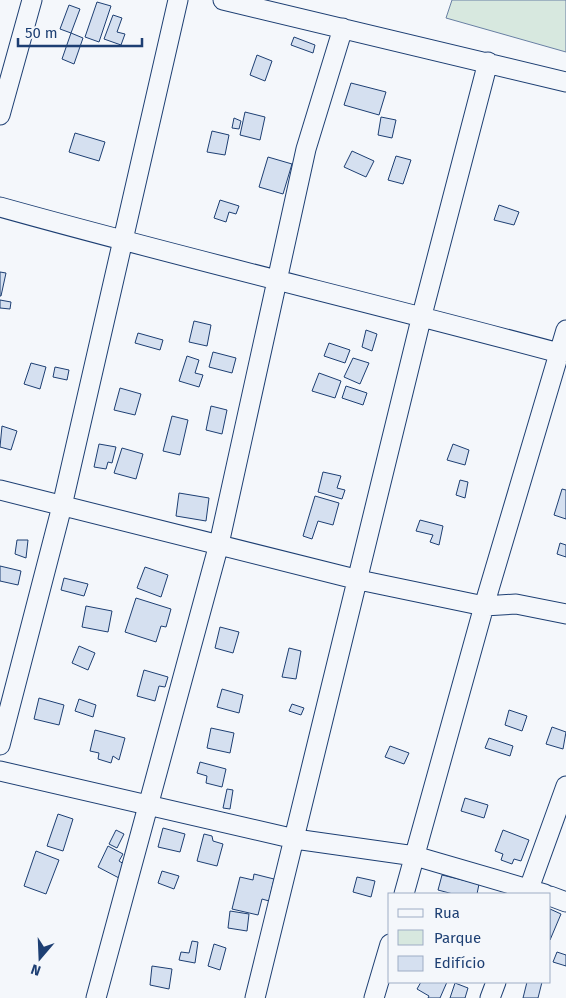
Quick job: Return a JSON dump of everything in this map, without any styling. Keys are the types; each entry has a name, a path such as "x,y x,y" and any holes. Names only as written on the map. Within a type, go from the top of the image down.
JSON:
{"street":[{"path":"0,115 32,0"},
{"path":"0,745 62,506 178,0"},
{"path":"223,0 566,82"},
{"path":"96,998 219,544 306,149 343,28"},
{"path":"255,998 359,580 422,316 488,62"},
{"path":"0,208 122,241 563,352"},
{"path":"404,893 484,606 563,352 566,330"},
{"path":"0,490 359,580 484,606 516,604 566,614"},
{"path":"0,771 295,839 415,856 533,892 566,786"},
{"path":"551,896 566,902"},
{"path":"374,998 388,951"},
{"path":"490,998 496,983"}],"green space":[{"path":"452,0 566,0 566,52 446,18"}],"building":[{"path":"97,2 111,6 99,42 85,37"},
{"path":"69,5 80,9 71,33 60,29"},
{"path":"113,15 122,18 117,32 125,34 121,45 104,39"},
{"path":"71,33 83,38 74,64 62,59"},
{"path":"294,37 315,45 313,53 291,45"},
{"path":"257,55 272,61 265,81 250,75"},
{"path":"351,83 386,92 379,115 344,105"},
{"path":"245,112 265,117 260,140 240,135"},
{"path":"381,117 396,120 392,138 378,135"},
{"path":"234,118 241,121 239,129 232,128"},
{"path":"212,131 229,135 225,155 207,152"},
{"path":"75,133 105,142 99,161 69,152"},
{"path":"352,151 374,161 366,177 344,167"},
{"path":"396,156 411,160 403,184 388,180"},
{"path":"268,157 292,164 283,194 259,187"},
{"path":"220,200 239,206 236,214 229,212 226,222 214,218"},
{"path":"499,205 519,212 514,225 494,220"},
{"path":"0,272 6,273 1,296 0,296"},
{"path":"0,300 11,302 10,309 0,308"},
{"path":"194,321 211,325 207,346 189,342"},
{"path":"366,330 377,334 372,351 362,347"},
{"path":"138,333 163,340 160,350 135,343"},
{"path":"329,343 350,350 345,363 324,356"},
{"path":"213,352 236,358 232,373 209,367"},
{"path":"187,356 199,360 195,373 203,375 199,387 179,381"},
{"path":"353,358 369,363 360,384 344,377"},
{"path":"31,363 46,367 40,389 24,384"},
{"path":"55,367 69,370 67,380 53,377"},
{"path":"319,373 341,381 335,398 312,391"},
{"path":"346,386 367,393 363,405 342,398"},
{"path":"120,388 141,394 135,415 114,410"},
{"path":"211,406 227,410 222,434 206,430"},
{"path":"172,416 188,420 180,455 163,451"},
{"path":"2,426 17,431 11,450 0,447"},
{"path":"99,444 116,447 112,463 108,462 106,469 94,467"},
{"path":"453,444 469,450 465,465 447,460"},
{"path":"122,448 143,454 136,479 114,473"},
{"path":"323,472 341,476 337,488 345,490 342,499 318,492"},
{"path":"460,480 468,482 465,498 456,495"},
{"path":"562,489 566,490 566,519 554,515"},
{"path":"179,493 209,498 206,521 176,516"},
{"path":"315,496 339,503 333,525 318,521 312,539 303,536"},
{"path":"420,520 443,526 439,545 430,542 433,535 416,531"},
{"path":"17,540 28,540 26,558 15,554"},
{"path":"560,543 566,545 566,557 557,554"},
{"path":"0,566 21,571 18,585 0,581"},
{"path":"145,567 168,575 161,597 137,588"},
{"path":"64,578 88,584 84,596 61,590"},
{"path":"136,598 171,609 166,627 161,626 156,642 125,632"},
{"path":"86,606 112,611 108,632 82,627"},
{"path":"220,627 239,632 233,653 215,648"},
{"path":"79,646 95,653 88,670 72,663"},
{"path":"289,648 301,651 296,679 282,677"},
{"path":"144,670 168,677 165,687 159,686 155,701 137,696"},
{"path":"222,689 243,695 239,713 217,707"},
{"path":"39,698 64,705 59,725 34,719"},
{"path":"79,699 96,705 93,717 75,711"},
{"path":"292,704 304,708 301,715 289,711"},
{"path":"509,710 527,716 522,731 505,725"},
{"path":"552,727 566,732 563,749 546,744"},
{"path":"211,728 234,733 230,753 207,748"},
{"path":"95,730 125,738 119,760 113,756 111,763 98,759 99,753 90,751"},
{"path":"489,738 513,746 510,756 485,748"},
{"path":"390,746 409,753 404,764 385,757"},
{"path":"200,762 226,769 222,787 206,783 207,776 197,773"},
{"path":"227,789 233,790 230,809 223,808"},
{"path":"465,798 488,805 484,818 461,811"},
{"path":"58,814 73,819 63,851 47,846"},
{"path":"163,828 185,834 180,852 158,847"},
{"path":"116,830 124,834 117,848 109,844"},
{"path":"503,830 529,840 521,861 514,859 512,864 501,860 503,854 495,851"},
{"path":"204,834 212,836 213,841 223,844 217,866 197,861"},
{"path":"108,846 123,854 119,861 124,864 119,878 98,867"},
{"path":"36,851 59,860 46,894 24,886"},
{"path":"162,871 179,876 174,889 158,883"},
{"path":"254,874 274,879 269,901 262,899 258,915 232,909 240,877 253,880"},
{"path":"442,875 479,884 477,893 449,893 438,890"},
{"path":"357,877 375,881 371,897 353,892"},
{"path":"551,909 561,914 551,938"},
{"path":"230,911 249,914 247,931 228,928"},
{"path":"192,941 198,942 195,963 179,960 181,952 189,953"},
{"path":"214,944 226,948 220,970 208,966"},
{"path":"557,952 566,955 566,966 553,962"},
{"path":"152,966 172,969 169,989 150,985"},
{"path":"420,983 447,983 440,998 428,998 429,996 417,989"},
{"path":"455,983 468,988 465,998 450,998"},
{"path":"527,983 542,983 538,998 523,998"}]}
